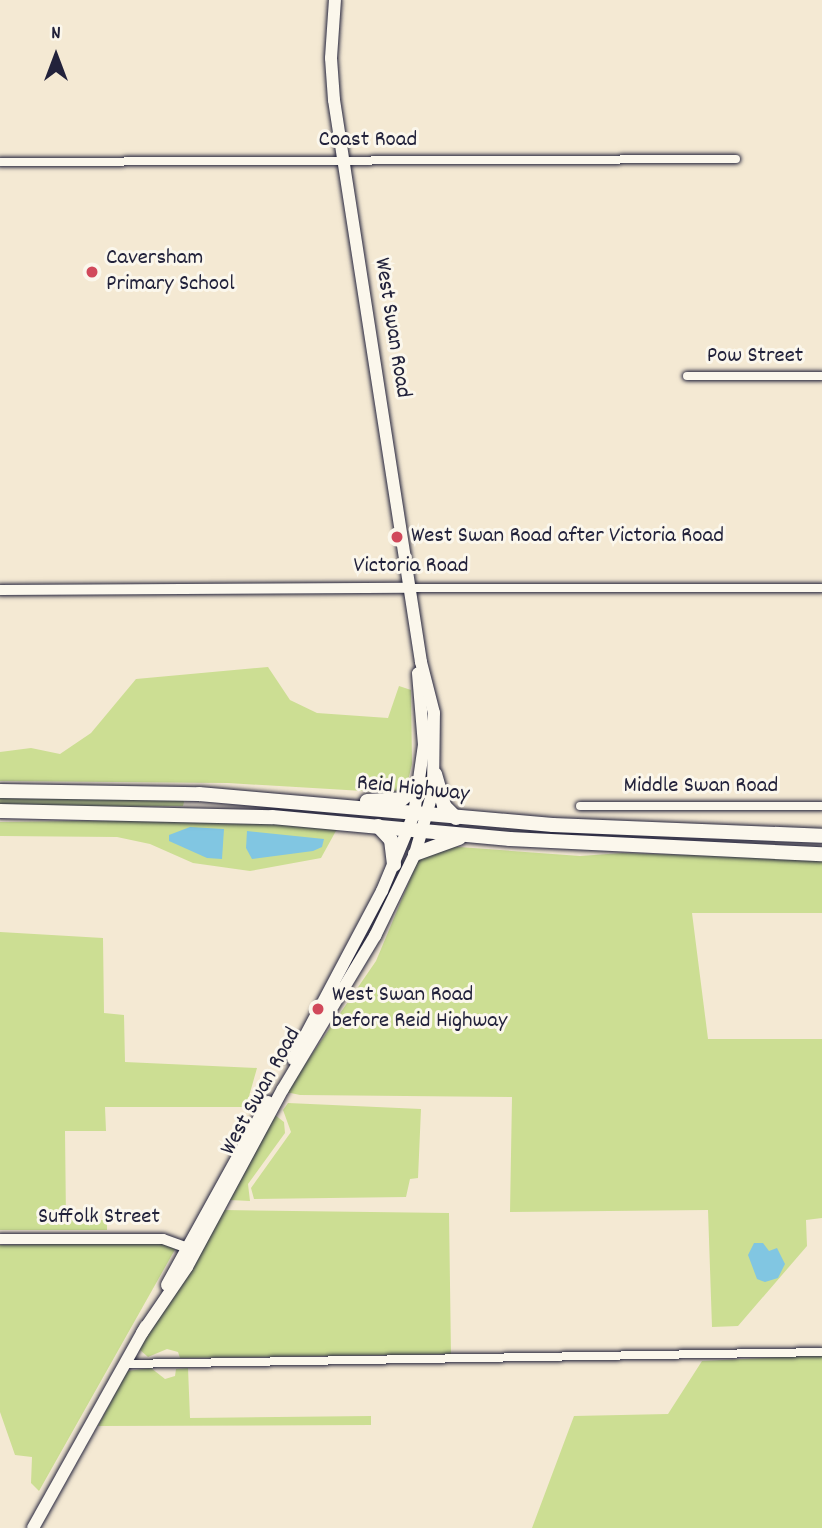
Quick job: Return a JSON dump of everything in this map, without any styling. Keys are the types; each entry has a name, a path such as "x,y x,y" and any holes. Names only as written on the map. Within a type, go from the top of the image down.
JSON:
{"highway":[{"path":"435,774 444,806 456,818"},
{"path":"349,806 402,799 420,785"},
{"name":"Reid Highway","path":"0,791 187,794 641,831 822,836"},
{"name":"Reid Highway","path":"0,811 272,817 467,836 822,854"},
{"path":"378,826 391,840 394,865"},
{"path":"415,854 467,836"}],"main road":[{"name":"West Swan Road","path":"192,1248 328,996 394,865 416,830 435,774 434,713 421,662 332,80 335,0"},
{"name":"West Swan Road","path":"421,662 424,745 420,785 421,814"},
{"name":"West Swan Road","path":"33,1528 124,1364 375,936 415,854 416,830"}],"street":[{"name":"Coast Road","path":"0,162 736,159"},
{"name":"Pow Street","path":"687,376 822,376"},
{"name":"Victoria Road","path":"0,590 822,588"},
{"name":"Middle Swan Road","path":"580,806 822,806"},
{"name":"Suffolk Street","path":"0,1239 163,1239 192,1248"},
{"path":"124,1364 822,1352"}],"green space":[{"path":"268,667 290,700 317,713 388,718 399,686 411,690 412,764 408,781 397,791 380,792 228,783 0,781 0,752 31,748 60,754 91,733 136,679"},
{"path":"0,796 184,802 183,806 0,808"},
{"path":"0,822 261,822 337,829 321,858 250,871 193,863 150,844 117,837 0,836"},
{"path":"446,846 580,856 622,853 822,859 822,913 692,913 708,1039 822,1039 822,1218 806,1220 807,1246 738,1326 712,1327 708,1210 510,1212 512,1097 300,1095 286,1092 376,961 419,858"},
{"path":"0,932 103,938 104,1013 124,1015 125,1062 257,1068 246,1107 105,1107 106,1131 65,1131 66,1220 107,1220 107,1230 0,1230"},
{"path":"288,1103 421,1109 418,1178 410,1179 406,1197 254,1199 251,1188 291,1132 283,1110"},
{"path":"275,1115 284,1122 285,1133 248,1184 250,1201 230,1200"},
{"path":"224,1210 449,1213 451,1354 180,1358 178,1352 167,1349 148,1357 139,1349"},
{"path":"153,1242 177,1246 39,1491 31,1483 32,1457 15,1455 0,1412 0,1245"},
{"path":"822,1355 822,1528 532,1528 574,1416 668,1414 702,1361"},
{"path":"151,1368 165,1379 175,1376 176,1369 188,1368 190,1418 371,1416 371,1425 98,1426 127,1371"}],"water":[{"path":"190,827 224,829 222,859 207,858 169,841 169,835"},
{"path":"247,831 324,839 322,847 313,851 252,859 246,848"},
{"path":"754,1243 763,1243 769,1251 777,1248 785,1264 778,1278 765,1282 757,1279 748,1255"}],"place":[{"name":"Caversham Primary School","path":"92,272"},
{"name":"West Swan Road after Victoria Road","path":"397,537"},
{"name":"West Swan Road before Reid Highway","path":"318,1009"}]}
